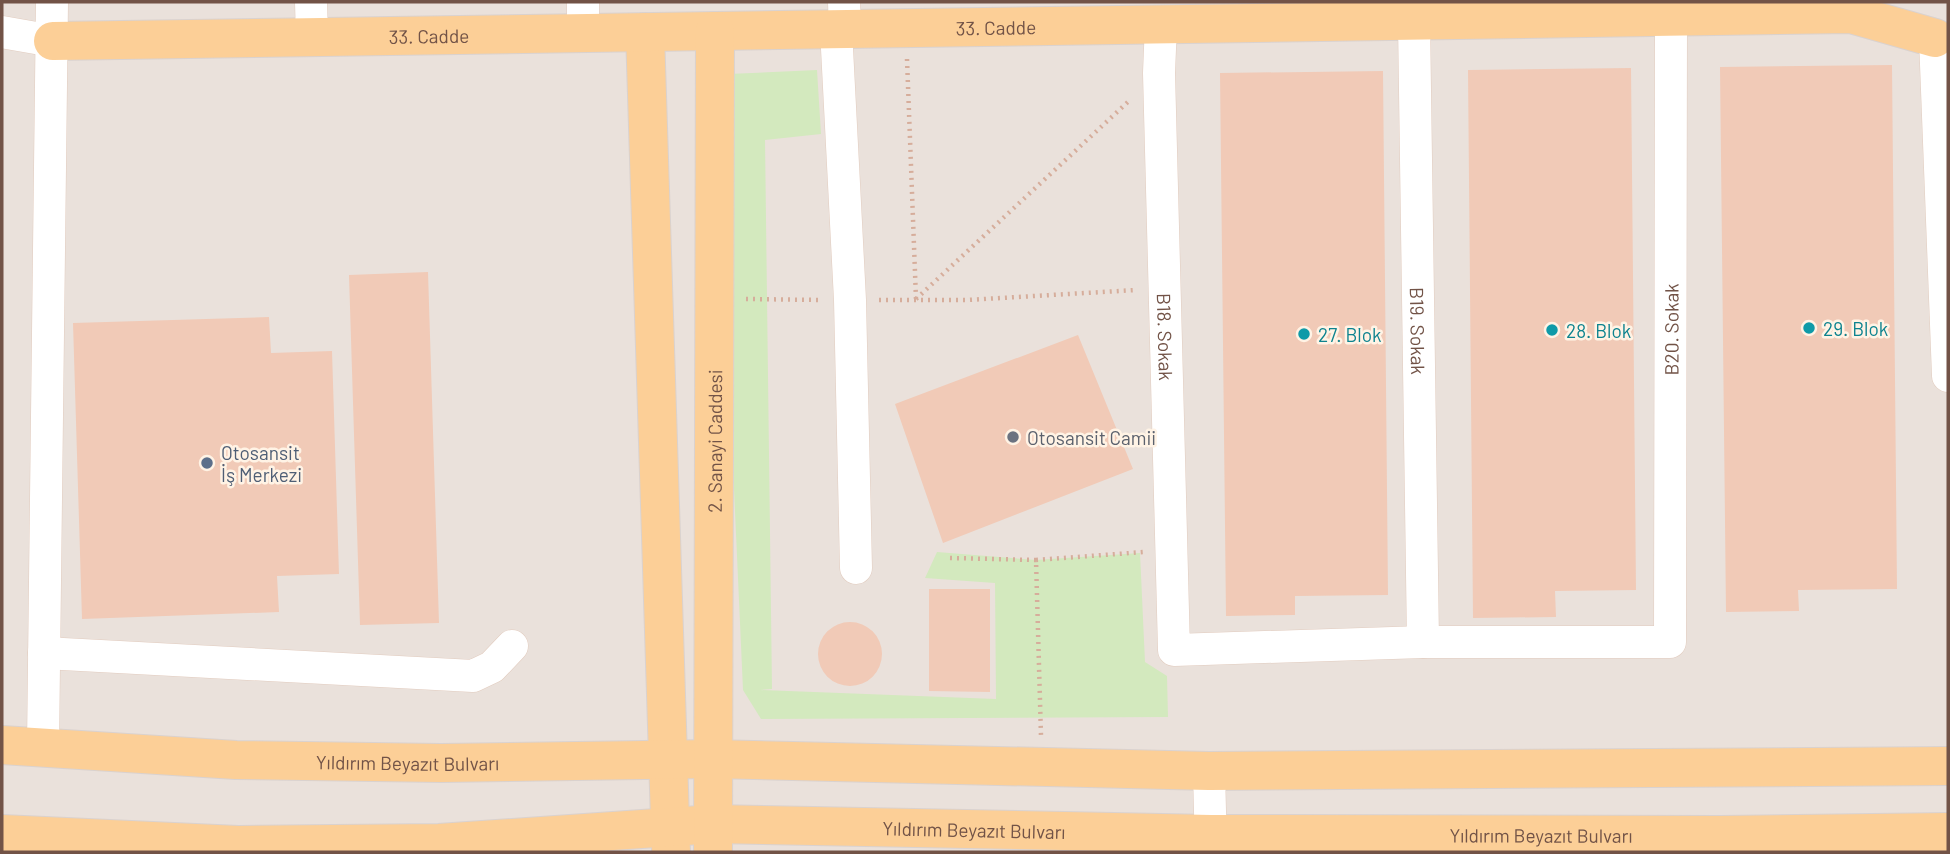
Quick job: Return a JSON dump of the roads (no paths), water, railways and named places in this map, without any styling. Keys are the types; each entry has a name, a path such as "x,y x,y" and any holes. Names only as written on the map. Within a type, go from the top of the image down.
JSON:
{"main road":[{"name":"33. Cadde","path":"53,40 312,19 583,17 645,32 715,31 842,20 906,28 1090,14 1161,24 1353,11 1414,20 1597,10 1671,17 1851,8 1935,38"},
{"name":"2. Sanayi Caddesi","path":"713,838 715,31"},
{"path":"645,32 671,839"},
{"name":"Yıldırım Beyazıt Bulvarı","path":"2,745 236,760 441,763 712,759 1209,771 1948,766"},
{"name":"Yıldırım Beyazıt Bulvarı","path":"2,834 225,844 439,847 713,838 1720,844 1948,832"}],"street":[{"path":"43,747 52,2"},
{"name":"B20. Sokak","path":"1423,642 1670,642 1671,17"},
{"path":"842,20 856,568"},
{"name":"B19. Sokak","path":"1414,20 1423,642"},
{"name":"B18. Sokak","path":"1161,24 1159,73 1174,650 1423,642"},
{"path":"2,32 53,40"},
{"path":"1935,38 1948,376"},
{"path":"44,653 473,676 492,667 512,646"},
{"path":"1209,771 1211,843"}],"place":[{"name":"29. Blok","path":"1809,328"},
{"name":"28. Blok","path":"1552,330"},
{"name":"27. Blok","path":"1304,334"},
{"name":"Otosansit Camii","path":"1013,437"},
{"name":"Otosansit İş Merkezi","path":"207,463"}]}
